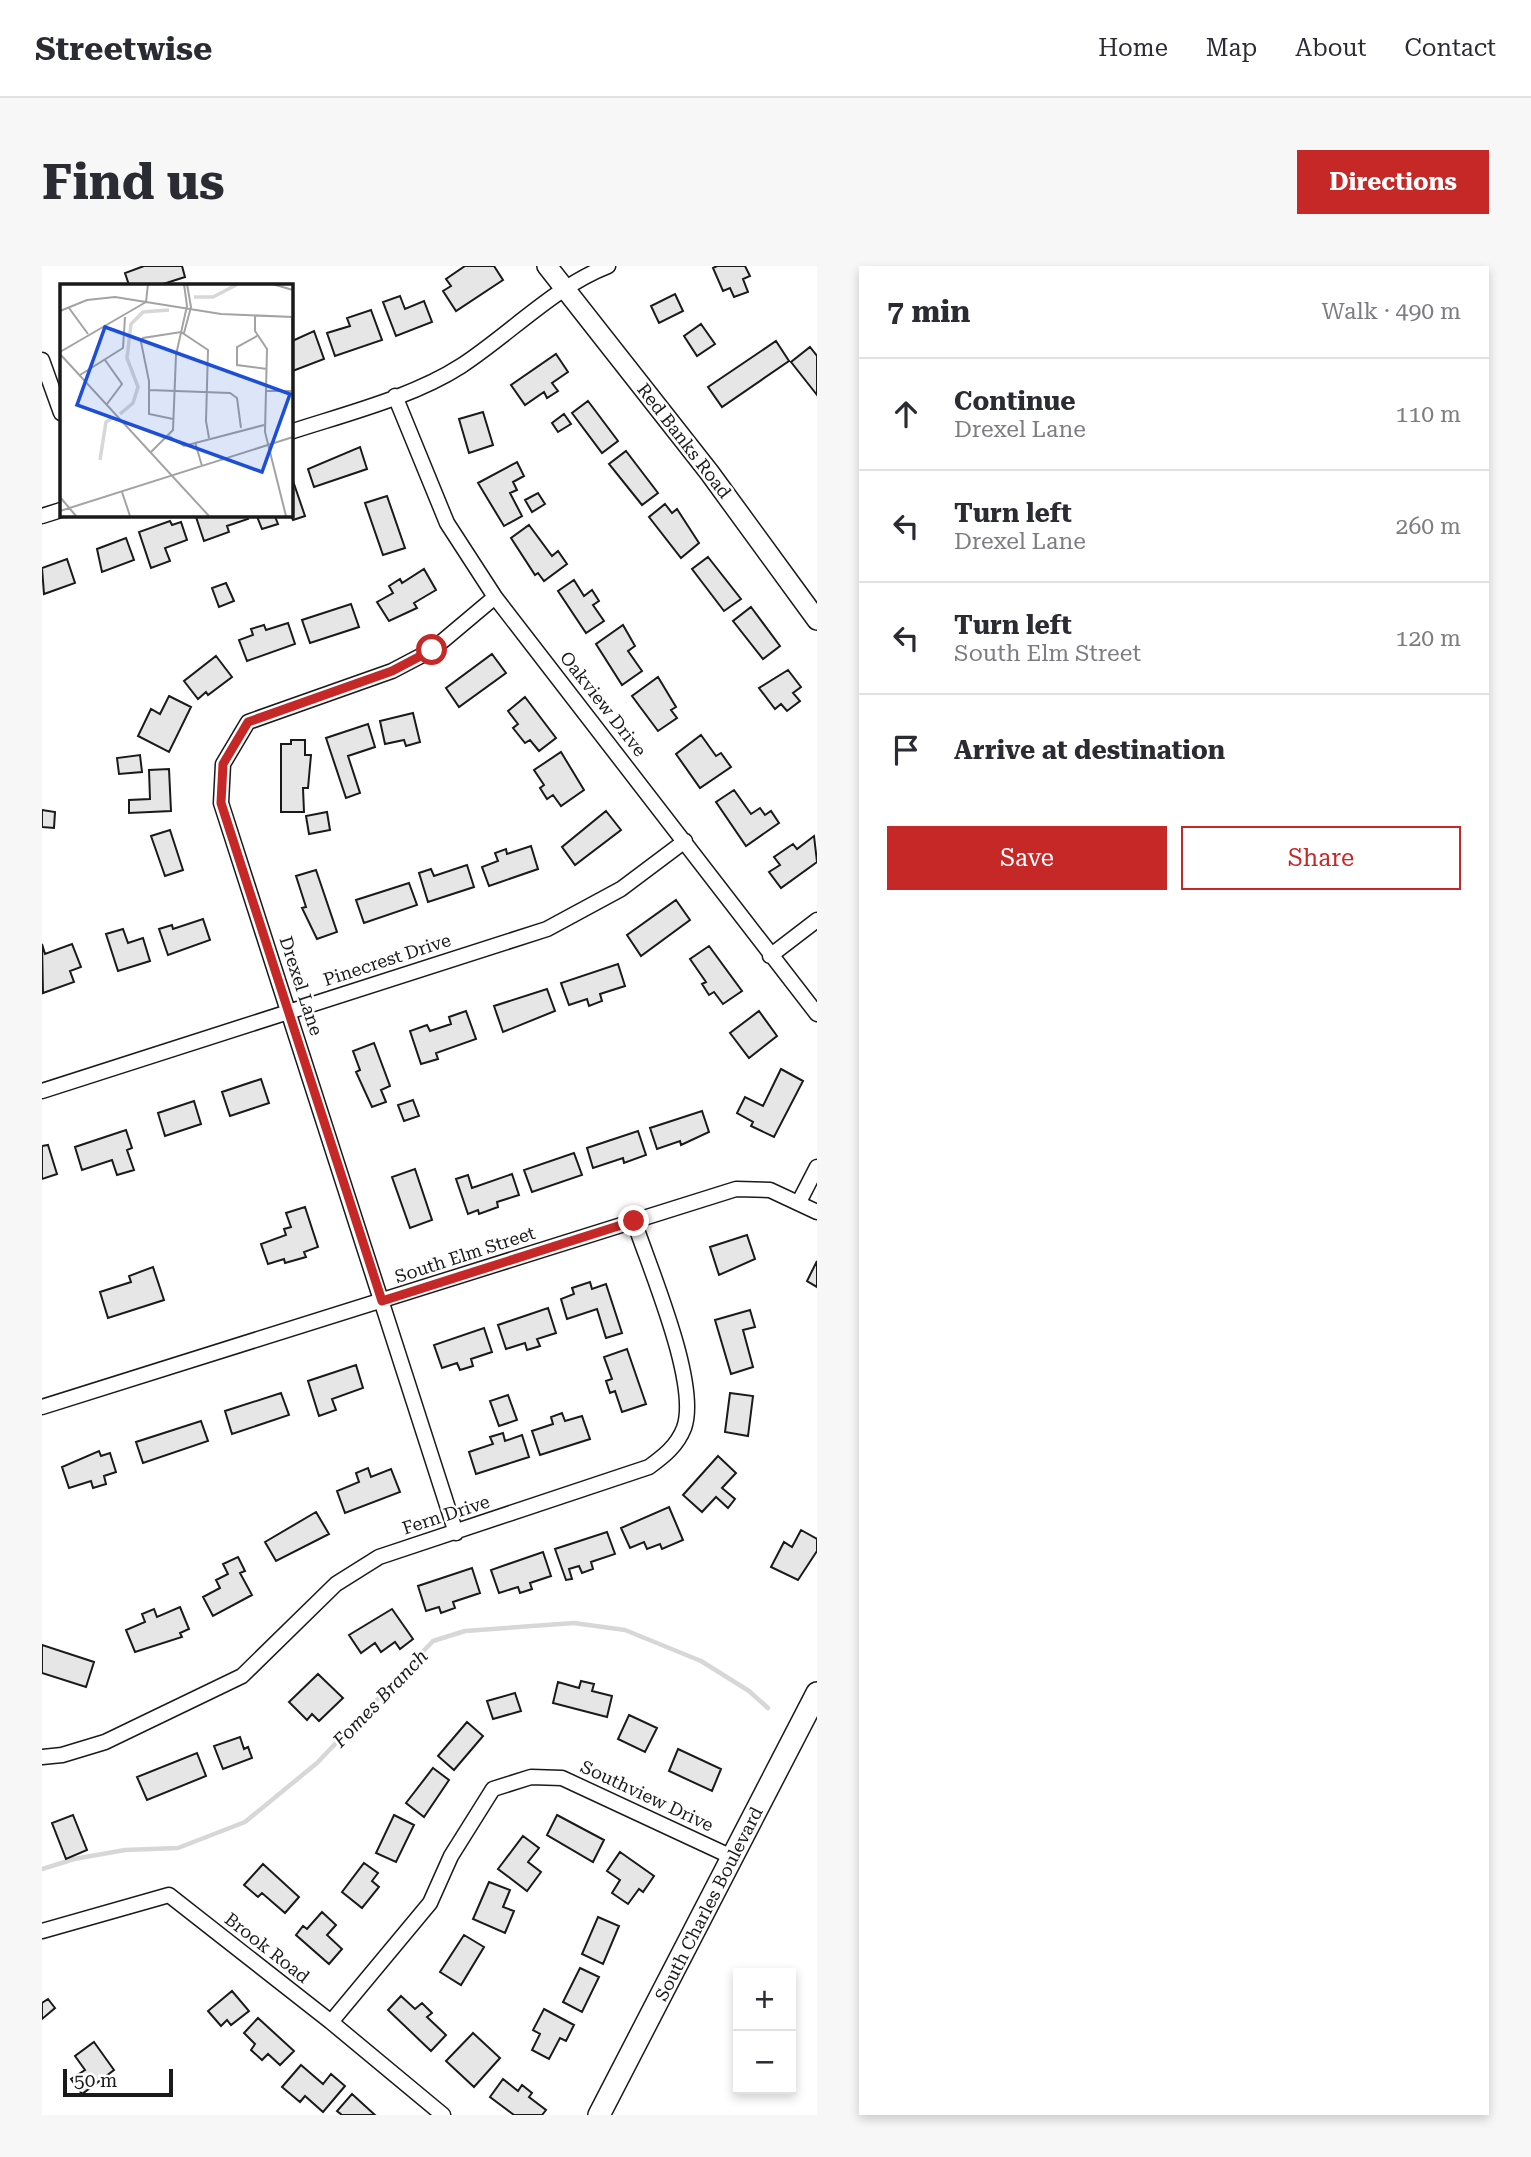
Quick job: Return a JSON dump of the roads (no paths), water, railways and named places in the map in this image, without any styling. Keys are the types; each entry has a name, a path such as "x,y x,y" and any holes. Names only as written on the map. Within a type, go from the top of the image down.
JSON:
{"main road":[{"name":"South Charles Boulevard","path":"599,2115 817,1693"}],"street":[{"name":"Red Banks Road","path":"547,266 709,472 817,620"},
{"path":"292,431 395,396 459,367 566,289 608,266"},
{"path":"42,360 60,410"},
{"name":"Oakview Drive","path":"395,396 447,523 495,597 817,1014"},
{"path":"42,516 60,510"},
{"name":"Drexel Lane","path":"456,1533 221,803 223,764 248,722 392,671 432,650 495,597"},
{"name":"Pinecrest Drive","path":"42,1091 547,929 621,889 685,841"},
{"path":"770,956 817,920"},
{"path":"799,1202 817,1167"},
{"name":"South Elm Street","path":"42,1407 736,1189 770,1189 817,1212"},
{"name":"Fern Drive","path":"42,1757 62,1755 105,1742 242,1676 337,1584 379,1557 649,1467 672,1450 685,1426 687,1395 682,1365 634,1221"},
{"name":"Southview Drive","path":"331,2022 430,1903 451,1856 493,1789 531,1777 562,1778 734,1858"},
{"name":"Brook Road","path":"42,1931 169,1895 331,2022 443,2115"}],"waterway":[{"name":"Fomes Branch","path":"42,1869 74,1859 125,1850 178,1848 245,1822 317,1763 433,1641 465,1631 574,1623 625,1630 701,1661 749,1691 768,1708"}]}
